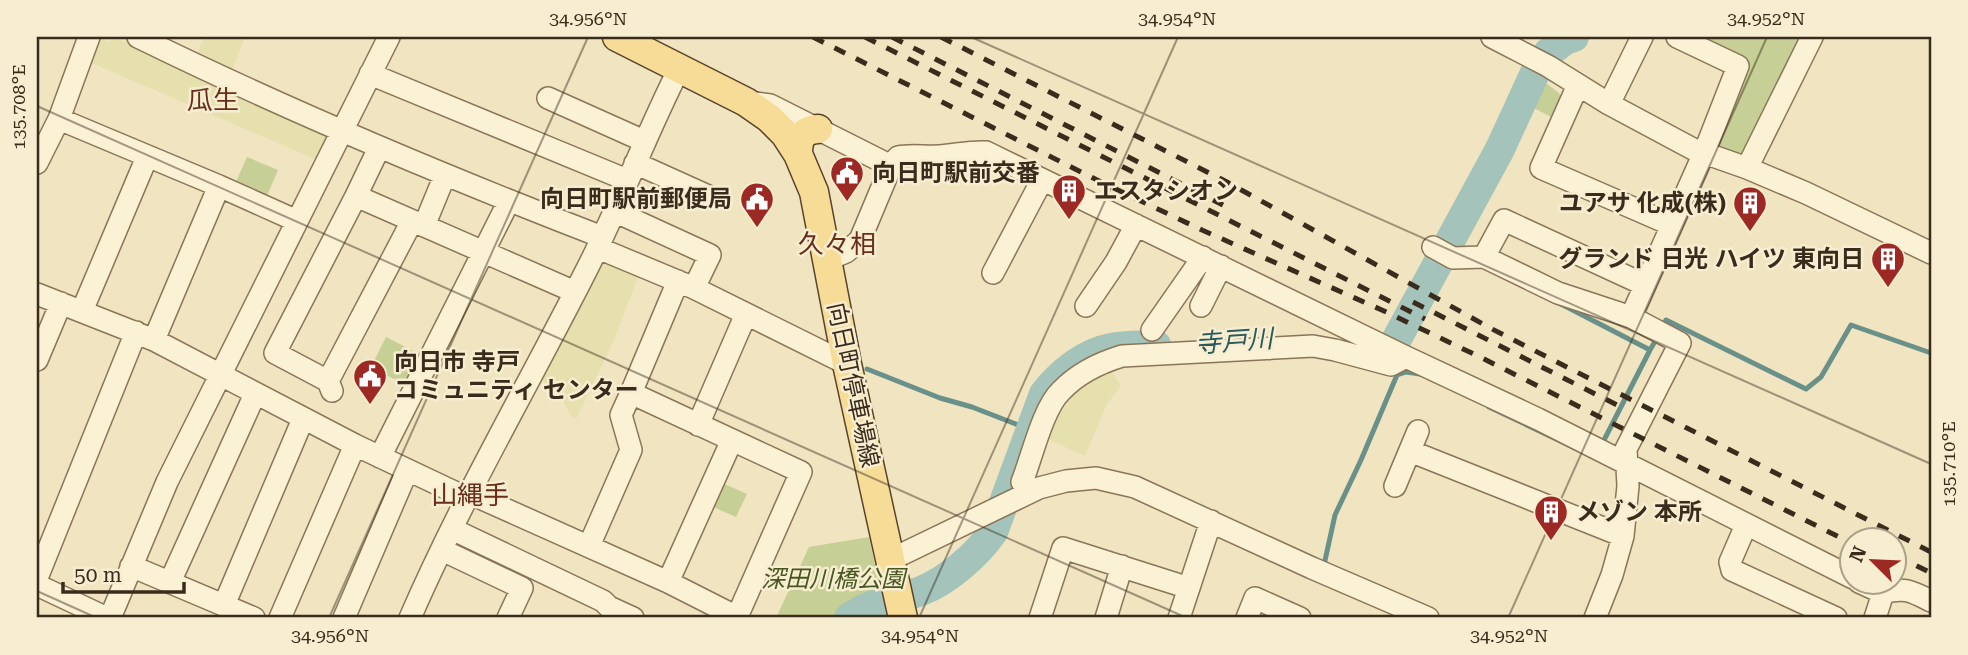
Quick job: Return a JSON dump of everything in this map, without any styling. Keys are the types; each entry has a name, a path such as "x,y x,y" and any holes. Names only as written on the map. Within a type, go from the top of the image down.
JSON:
{"main road":[{"name":"向日町停車場線","path":"617,37 746,102 769,118 785,134 798,154 814,191 847,364 897,592"},
{"path":"798,154 802,135 809,129 818,129"}],"street":[{"path":"37,163 51,120 89,37"},
{"path":"138,37 341,132 509,201 686,284 847,364"},
{"path":"37,585 109,618 167,482 389,37"},
{"path":"1492,37 1541,62 1609,104 1704,153 1806,193 1931,254"},
{"path":"1609,104 1642,37"},
{"path":"1631,317 1704,153 1738,66 1677,37"},
{"path":"1747,168 1812,37"},
{"path":"419,615 442,550 468,495 600,243 679,69"},
{"path":"370,74 631,171 708,196"},
{"path":"1578,85 1541,168 1672,225"},
{"path":"548,98 645,141"},
{"path":"746,102 770,105 891,166"},
{"path":"51,120 219,186 297,221"},
{"path":"379,148 275,353 330,386 445,175"},
{"path":"827,260 846,252 860,240 891,166 898,157 911,154 939,156 969,151 986,152 1538,419 1839,571"},
{"path":"82,312 147,157"},
{"path":"993,274 1042,180"},
{"path":"37,578 145,336 219,186"},
{"path":"356,196 575,292"},
{"path":"380,457 509,201"},
{"path":"589,546 631,450 621,415 686,284 710,255 614,211"},
{"path":"1484,257 1504,220 1645,285"},
{"path":"1086,306 1116,262 1136,225"},
{"path":"1441,252 1484,257 1558,293 1631,317 1680,343 1626,449 1629,466 1623,536 1612,575 1595,618"},
{"path":"1201,306 1212,261"},
{"path":"1152,330 1212,261"},
{"path":"37,294 145,336 407,471 589,546 737,617 801,472 631,393"},
{"path":"37,360 61,303"},
{"path":"698,425 747,314"},
{"path":"1022,482 1047,413 1059,392 1100,363 1122,356 1313,346 1391,365 1393,350"},
{"path":"170,582 255,394"},
{"path":"224,605 303,419"},
{"path":"668,582 732,440"},
{"path":"1395,486 1414,441 1623,536"},
{"path":"280,618 355,445"},
{"path":"344,618 407,471"},
{"path":"897,592 986,514 1039,488 1066,481 1096,478 1135,487 1302,564 1428,618"},
{"path":"1179,618 1210,521"},
{"path":"1746,525 1730,562 1732,570 1836,618"},
{"path":"452,529 603,601 606,613 633,618"},
{"path":"1040,618 1063,548 1189,588"},
{"path":"442,550 522,588 508,618"},
{"path":"131,566 254,618"},
{"path":"1106,618 1122,566"},
{"path":"1909,592 1931,601"},
{"path":"1879,617 1882,596"},
{"path":"1247,618 1255,598 1300,618"}],"shaded area":[{"path":"112,37 163,57 330,135 320,161 89,62 99,38 109,42"},
{"path":"204,37 245,37 231,73 196,57"},
{"path":"604,259 640,272 613,342 576,419 570,415 561,396 539,378"},
{"path":"1111,370 1121,386 1107,404 1085,456 1042,436 1064,391"}],"green space":[{"path":"1695,37 1802,37 1747,153 1736,157 1719,150 1715,141 1748,62"},
{"path":"1542,80 1559,93 1563,102 1555,119 1530,106"},
{"path":"247,157 278,170 266,198 235,184"},
{"path":"386,337 421,355 406,385 371,367"},
{"path":"720,482 747,494 736,517 709,505"},
{"name":"深田川橋公園","path":"869,537 881,593 859,603 840,618 776,618 809,547"}],"waterway":[{"name":"寺戸川","path":"1362,350 1385,350 1393,346 1500,149 1534,75 1548,53 1565,40 1574,37"},
{"path":"1450,241 1465,251"},
{"path":"1559,303 1650,350 1657,338"},
{"path":"1661,329 1666,320 1806,389 1821,377 1851,325 1931,353"},
{"name":"寺戸川","path":"849,618 875,605 931,587 961,566 986,541 993,532 1044,394 1065,372 1092,354 1111,348 1156,345"},
{"path":"1602,444 1650,350"},
{"path":"867,369 1031,430"},
{"path":"1324,565 1335,515 1397,375 1406,372 1420,374"},
{"path":"1489,407 1590,455"}],"railway":[{"path":"813,37 1101,182 1480,357 1839,537"},
{"path":"865,37 1425,319"},
{"path":"892,37 1223,205"},
{"path":"941,37 1227,182 1492,329 1931,552"},
{"path":"1413,302 1619,406"},
{"path":"1909,562 1931,573"}],"place":[{"name":"向日町駅前交番","path":"847,203"},
{"name":"エスタシオン","path":"1069,221"},
{"name":"向日町駅前郵便局","path":"757,229"},
{"name":"ユアサ 化成(株)","path":"1750,233"},
{"name":"グランド 日光 ハイツ 東向日","path":"1888,289"},
{"name":"向日市 寺戸 コミュニティ センター","path":"370,406"},
{"name":"メゾン 本所","path":"1551,542"}],"district":[{"name":"瓜生","path":"213,100"},
{"name":"久々相","path":"837,244"},
{"name":"山縄手","path":"470,495"}]}
